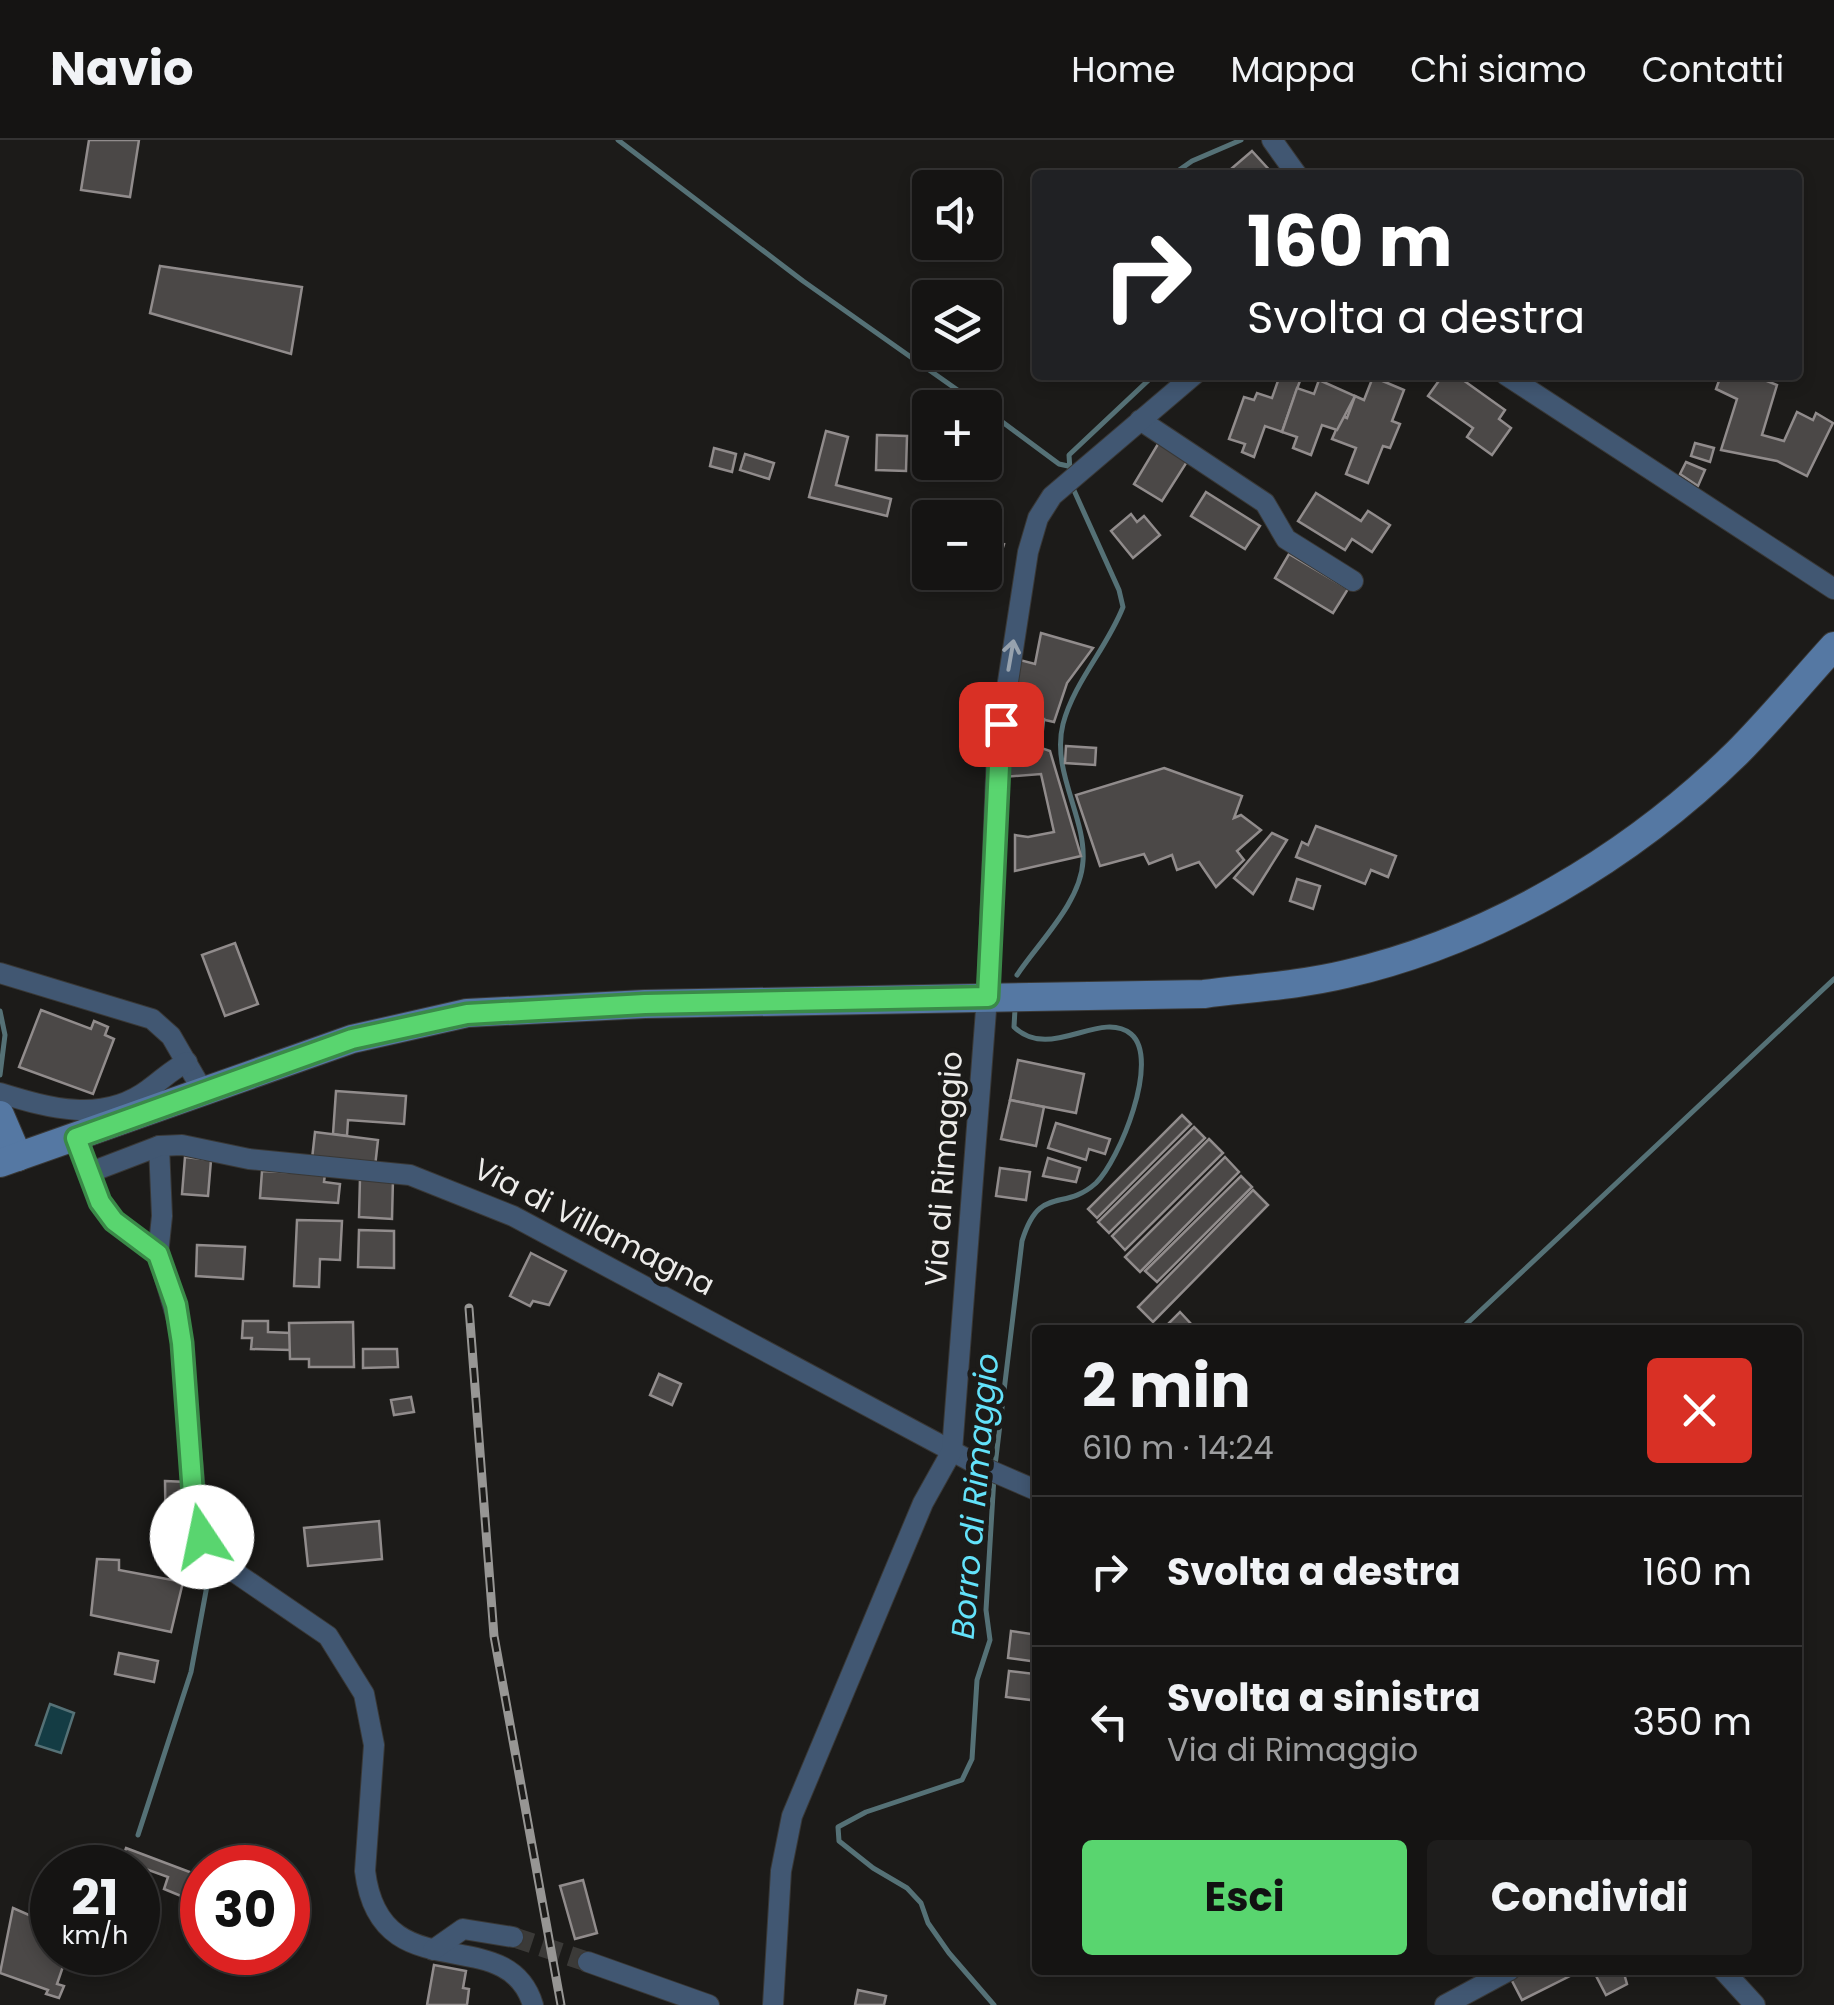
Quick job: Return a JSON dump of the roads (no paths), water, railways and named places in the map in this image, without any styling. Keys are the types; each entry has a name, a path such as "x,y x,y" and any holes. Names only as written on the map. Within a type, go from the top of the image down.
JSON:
{"main road":[{"path":"0,1115 9,1160 352,1039 500,1009 1204,994 1288,984 1377,966 1465,935 1550,892 1672,811 1739,751 1834,646"}],"street":[{"path":"1272,140 1293,170"},
{"name":"Via di Rimaggio","path":"773,2005 781,1871 792,1816 922,1503 952,1451 993,997 998,753 1028,552 1038,518 1052,496 1188,380"},
{"path":"1514,380 1834,589"},
{"path":"1140,420 1265,503 1286,540 1353,581"},
{"path":"0,973 152,1019 171,1036 204,1092"},
{"path":"0,1092 50,1108 80,1112 126,1101 150,1089 161,1076 186,1062"},
{"path":"76,1138 100,1202 114,1221 158,1254"},
{"path":"159,1146 158,1254 180,1330 194,1508 202,1537 242,1579 320,1629 355,1676 370,1712 374,1745 364,1855 366,1887 389,1928 409,1943 505,1966 522,1982 533,2005"},
{"name":"Via di Villamagna","path":"91,1172 159,1146 182,1146 249,1160 410,1175 513,1216 1012,1483 1032,1490"},
{"path":"433,1950 463,1929 513,1937"},
{"path":"588,1962 709,2005"},
{"path":"1445,2005 1501,1975"},
{"path":"1728,1975 1756,2005"}],"water":[{"path":"50,1704 74,1713 61,1753 36,1745"}],"waterway":[{"path":"618,140 803,281 957,390"},
{"name":"Borro di Rimaggio","path":"1179,170 1241,140"},
{"name":"Borro di Rimaggio","path":"1070,470 1069,455 1149,380"},
{"path":"1002,422 1059,464 1068,466"},
{"name":"Borro di Rimaggio","path":"1017,975 1058,921 1080,876 1083,844 1061,759 1063,724 1075,694 1123,607 1072,486"},
{"path":"1465,1325 1834,979"},
{"name":"Borro di Rimaggio","path":"995,1466 1022,1241 1029,1223 1045,1205 1084,1192 1105,1171 1133,1110 1141,1065 1139,1047 1131,1034 1119,1028 1043,1039 1014,1027 1015,1009"},
{"path":"0,1011 5,1035 0,1075"},
{"name":"Borro di Rimaggio","path":"994,1477 986,1610 990,1640 977,1680 972,1759 962,1780 866,1812 838,1827 839,1841 907,1888 921,1903 928,1923 949,1953 994,2005"},
{"path":"138,1835 191,1672 211,1564"}],"tunnel":[{"path":"513,1937 588,1962"}],"railway":[{"path":"469,1308 494,1636 561,2005"}]}
